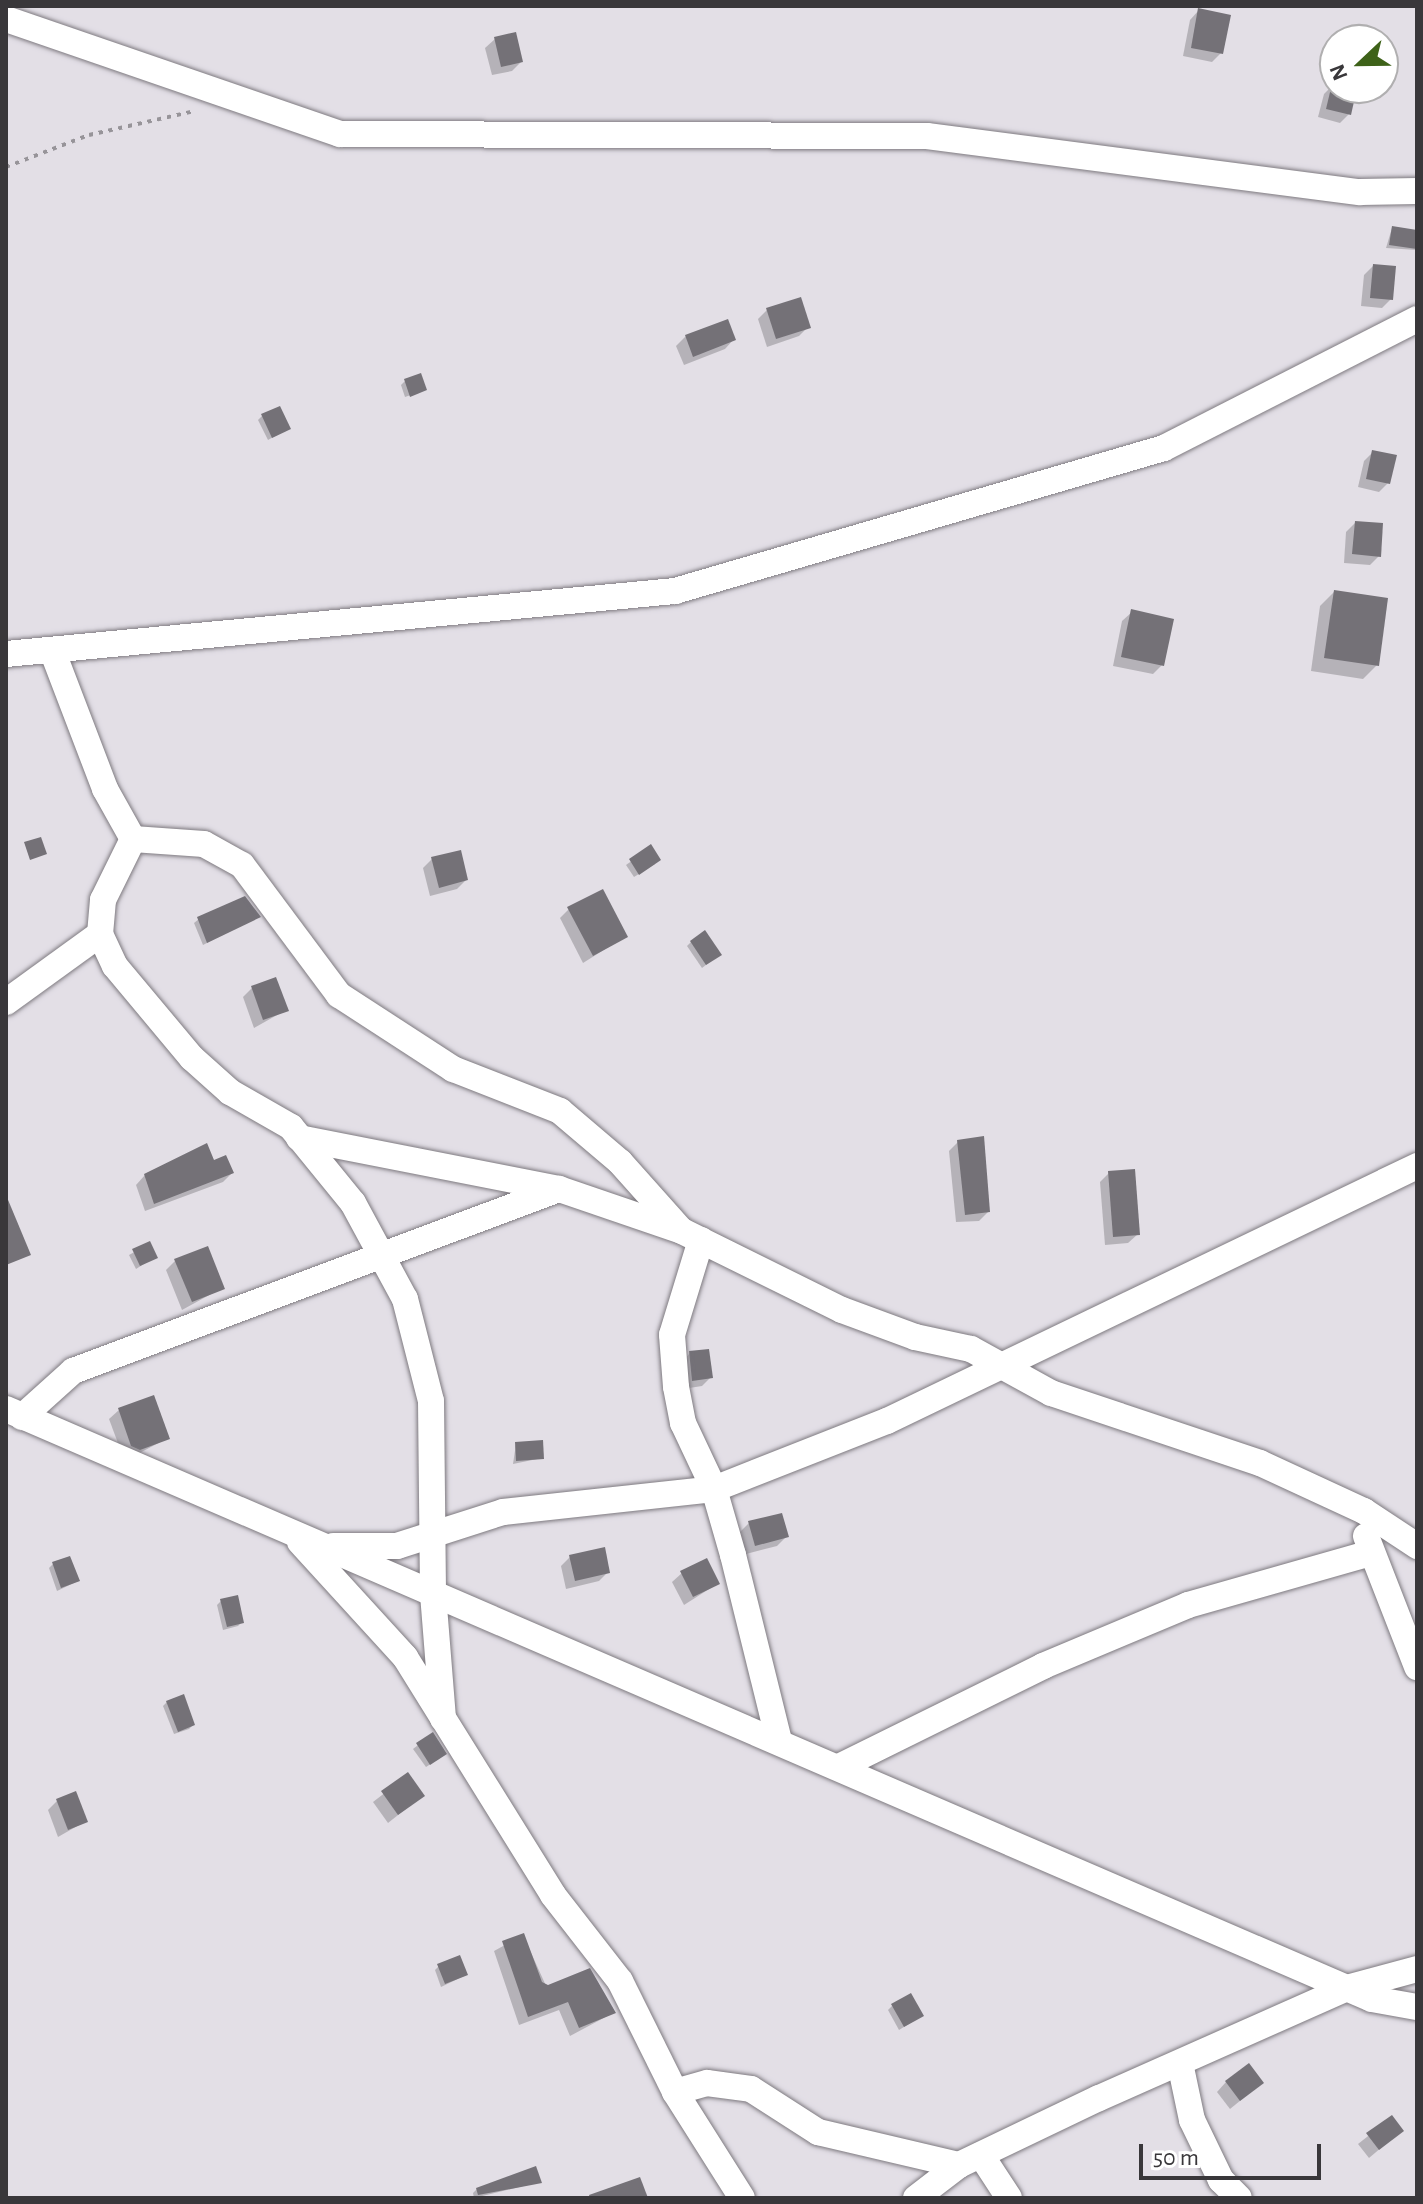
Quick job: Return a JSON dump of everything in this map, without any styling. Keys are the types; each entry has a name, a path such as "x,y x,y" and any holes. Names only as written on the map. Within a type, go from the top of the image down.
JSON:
{"street":[{"path":"6,19 340,134 927,136 1360,192 1417,191"},
{"path":"6,654 675,591 1164,448 1417,319"},
{"path":"52,650 105,789 133,839"},
{"path":"133,839 103,900 100,934 115,966 192,1058 230,1092 291,1127 353,1203 405,1299 431,1401 433,1594 443,1719"},
{"path":"133,839 204,844 242,865 339,995 453,1069 560,1111 620,1162 691,1236"},
{"path":"6,1002 100,934"},
{"path":"299,1138 559,1189 691,1236 842,1310 915,1337 971,1349 1051,1393 1260,1463 1357,1508 1417,1546"},
{"path":"295,1537 347,1549 397,1546 503,1512 714,1489 887,1421 1000,1363 1417,1166"},
{"path":"14,1413 73,1371 559,1189"},
{"path":"691,1236 672,1335 683,1423 714,1489 779,1741"},
{"path":"14,1413 295,1537 779,1741 1372,1999 1417,2007"},
{"path":"1357,1508 1371,1553 1417,1667"},
{"path":"295,1537 405,1657 553,1895 620,1981 675,2092 742,2198"},
{"path":"839,1767 1043,1666 1188,1605 1371,1553"},
{"path":"916,2198 970,2160 1180,2063 1347,1988 1417,1969"},
{"path":"1180,2063 1192,2120 1221,2180 1239,2198"},
{"path":"675,2092 707,2083 751,2089 818,2132 970,2160 1009,2198"}],"path":[{"path":"6,167 89,135 209,109"}],"building":[{"path":"1198,8 1231,15 1223,54 1191,48"},
{"path":"516,32 523,62 501,67 494,37"},
{"path":"1327,104 1353,104 1351,115 1326,109"},
{"path":"1392,226 1417,230 1417,249 1389,245"},
{"path":"1373,264 1396,266 1393,300 1370,298"},
{"path":"801,297 811,328 776,339 766,308"},
{"path":"728,319 736,340 693,357 685,335"},
{"path":"421,373 427,390 410,397 404,379"},
{"path":"280,406 291,429 272,438 261,414"},
{"path":"1372,450 1397,455 1390,484 1366,479"},
{"path":"1355,521 1383,523 1381,557 1352,554"},
{"path":"1334,590 1388,598 1379,666 1324,658"},
{"path":"1131,609 1174,619 1164,666 1121,657"},
{"path":"41,837 47,854 30,860 24,842"},
{"path":"651,844 661,860 639,875 629,859"},
{"path":"461,850 468,880 439,888 431,857"},
{"path":"603,889 628,937 593,956 567,907"},
{"path":"245,896 261,917 207,943 197,917"},
{"path":"705,930 722,955 706,965 690,941"},
{"path":"276,977 289,1011 263,1020 251,986"},
{"path":"984,1136 990,1212 965,1215 957,1140"},
{"path":"207,1143 214,1160 226,1155 234,1173 154,1204 144,1174"},
{"path":"1135,1169 1140,1235 1113,1237 1108,1171"},
{"path":"6,1195 31,1255 6,1265"},
{"path":"150,1241 158,1258 140,1266 132,1249"},
{"path":"208,1246 225,1289 192,1302 174,1259"},
{"path":"709,1349 713,1378 692,1381 689,1351"},
{"path":"154,1395 170,1439 140,1450 131,1446 118,1408"},
{"path":"543,1440 544,1459 516,1461 515,1442"},
{"path":"782,1513 789,1537 755,1546 748,1521"},
{"path":"605,1547 610,1573 575,1581 569,1555"},
{"path":"70,1556 80,1581 61,1588 52,1562"},
{"path":"707,1558 720,1584 693,1597 680,1571"},
{"path":"238,1595 244,1623 227,1627 220,1599"},
{"path":"184,1694 195,1725 178,1732 166,1701"},
{"path":"433,1732 447,1754 430,1765 416,1743"},
{"path":"408,1772 425,1796 398,1815 381,1791"},
{"path":"76,1791 88,1822 68,1830 56,1799"},
{"path":"524,1933 542,1982 548,1985 590,1968 616,2013 579,2028 568,2002 528,2017 502,1941"},
{"path":"460,1955 468,1975 445,1984 437,1964"},
{"path":"911,1993 924,2016 904,2027 891,2004"},
{"path":"1249,2063 1264,2083 1240,2101 1225,2081"},
{"path":"1392,2115 1404,2131 1379,2150 1366,2133"},
{"path":"536,2166 542,2183 478,2195 476,2188"},
{"path":"640,2177 648,2198 590,2198 589,2195"}]}
